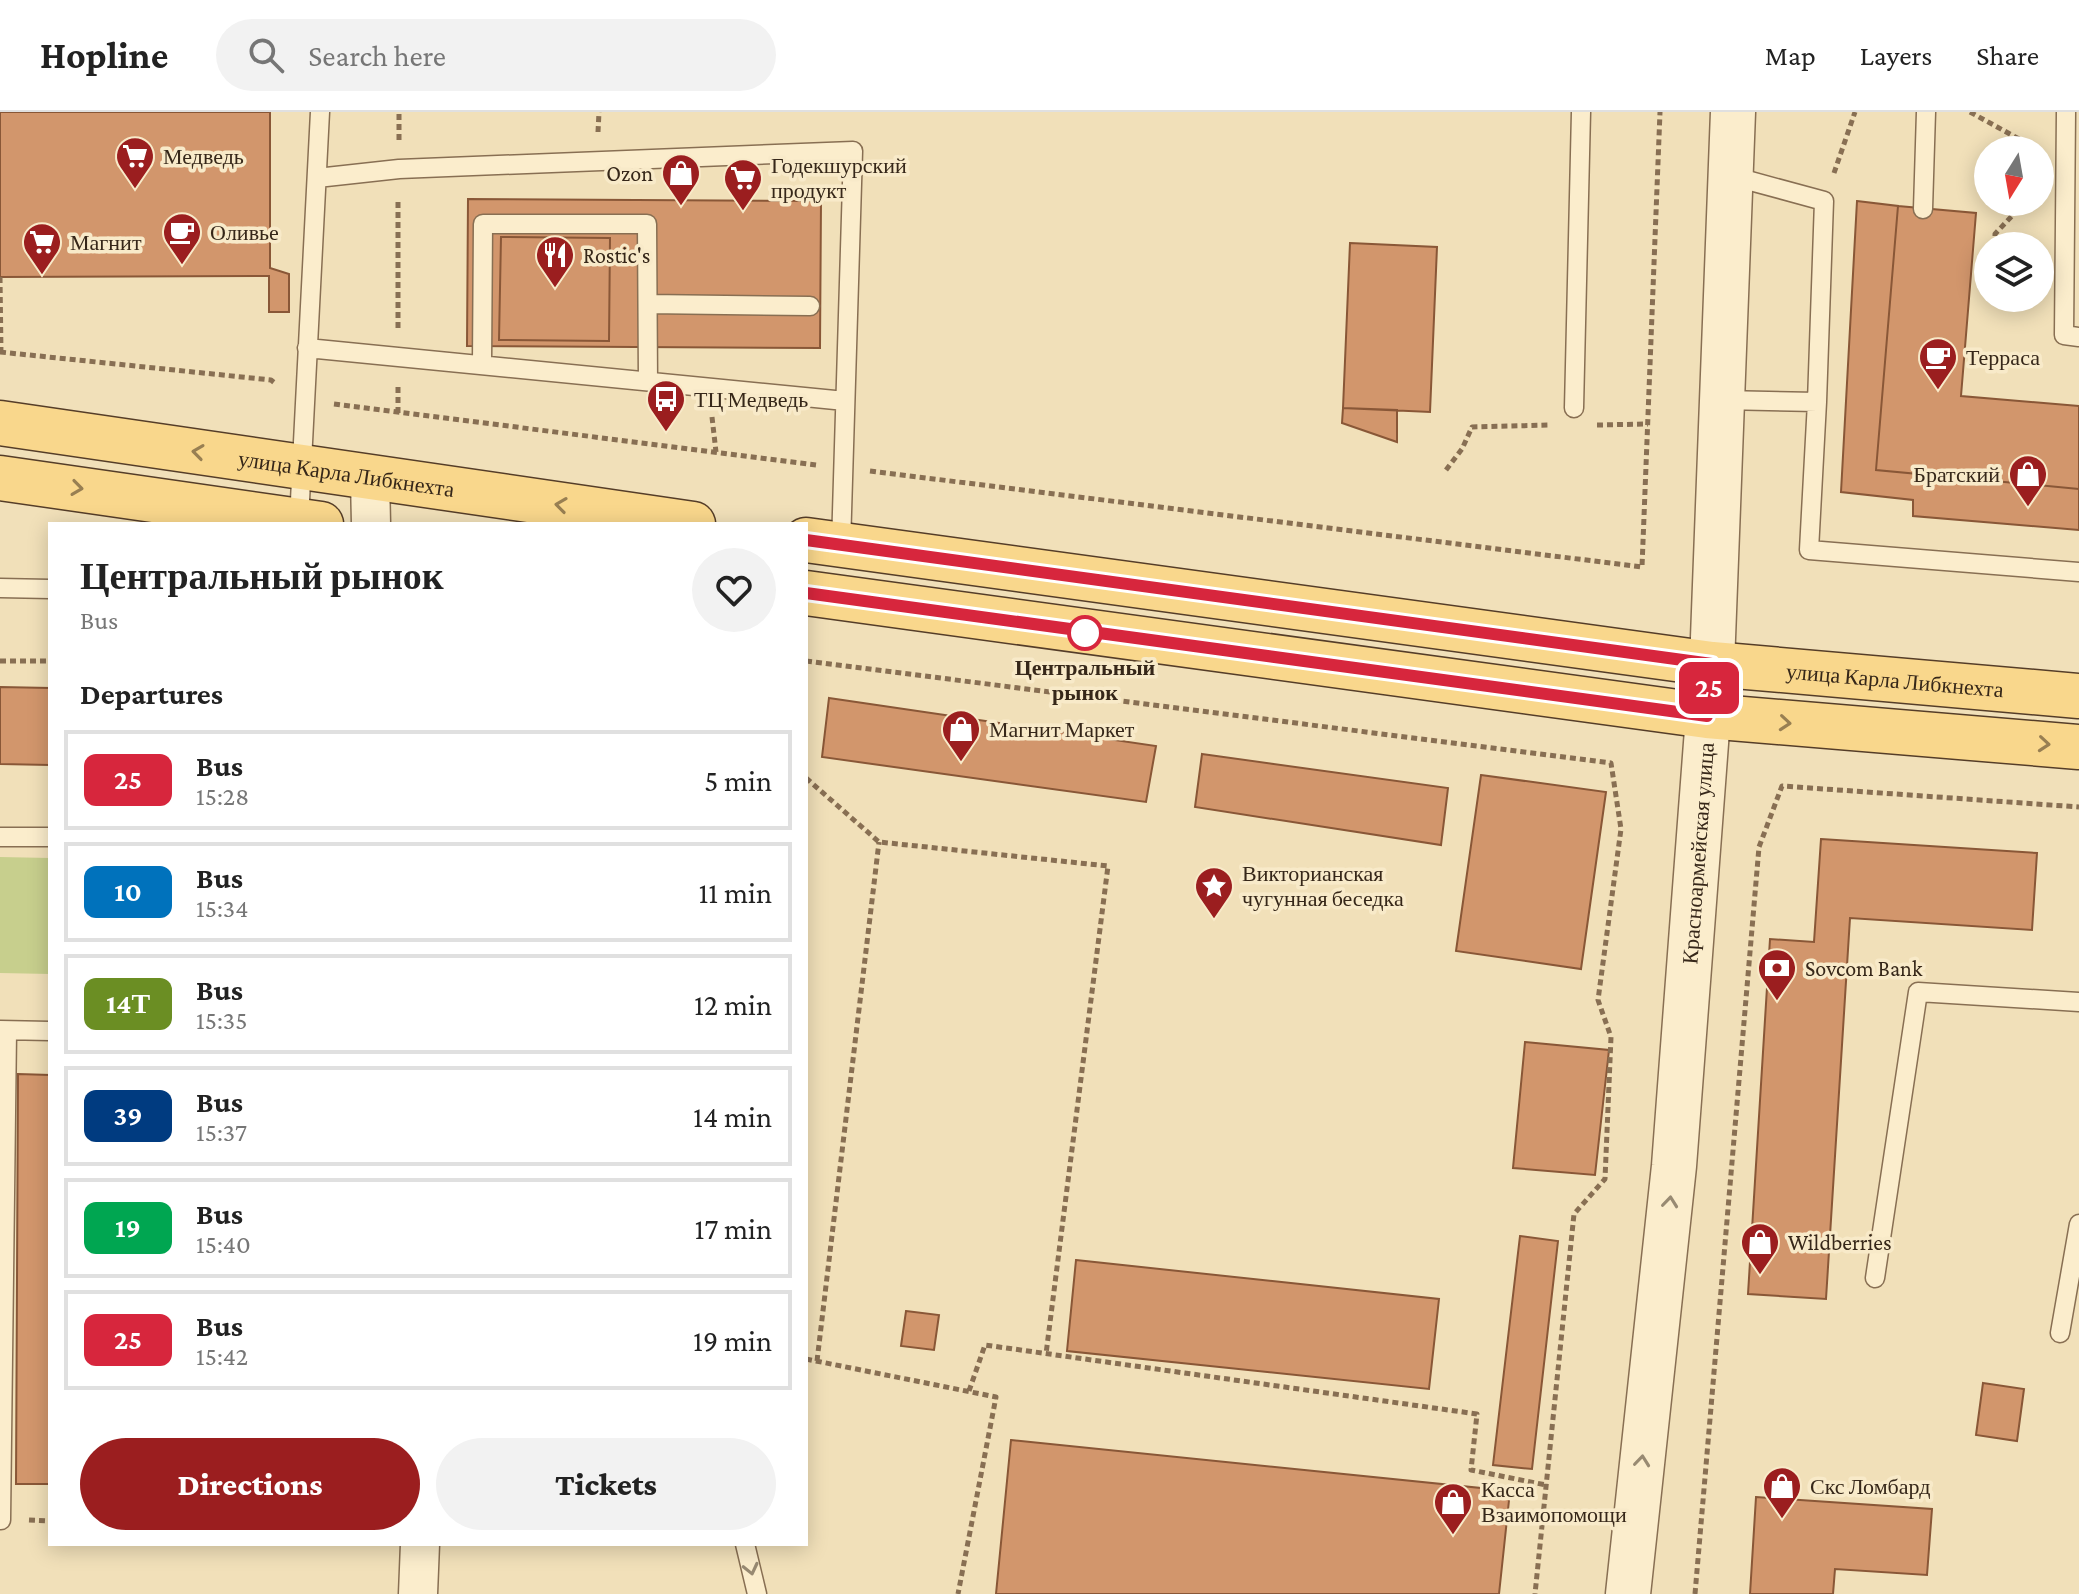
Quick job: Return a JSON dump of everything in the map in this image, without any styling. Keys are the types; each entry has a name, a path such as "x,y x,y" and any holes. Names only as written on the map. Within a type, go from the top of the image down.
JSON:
{"main road":[{"name":"улица Карла Либкнехта","path":"0,423 679,522"},
{"path":"0,478 310,522"},
{"name":"улица Карла Либкнехта","path":"824,543 1712,664 2079,696"},
{"path":"808,593 1707,716 2079,747"}],"street":[{"name":"Красноармейская улица","path":"1628,1594 1674,1166 1712,664 1733,112"},
{"path":"370,478 371,522"},
{"path":"418,1594 420,1546"}],"lane":[{"path":"310,522 303,467 304,400 320,112"},
{"path":"1574,408 1581,112"},
{"path":"1923,209 1926,112"},
{"path":"2066,112 2064,335 2079,337"},
{"path":"317,178 399,169 853,151 843,468 824,543"},
{"path":"1730,176 1824,201 1809,550 2079,572"},
{"path":"482,364 483,224 647,224 648,381"},
{"path":"648,304 810,306"},
{"path":"307,348 845,401"},
{"path":"1722,400 1817,402"},
{"path":"0,588 48,589"},
{"path":"0,837 48,837"},
{"path":"1875,1278 1918,992 2079,1002"},
{"path":"1,1520 4,1030 48,1031"},
{"path":"2060,1333 2079,1224"},
{"path":"745,1546 757,1594"}],"path":[{"path":"398,413 399,112"},
{"path":"0,277 0,353 271,380 304,400 398,413 1642,567 1660,112"},
{"path":"1824,201 1855,112"},
{"path":"1970,112 2014,136"},
{"path":"1997,232 2012,216"},
{"path":"1591,425 1648,424"},
{"path":"1446,470 1462,449 1472,427 1561,425"},
{"path":"0,661 48,661"},
{"path":"808,661 1611,763 1621,829 1598,1000 1611,1037 1605,1179 1574,1214 1535,1594"},
{"path":"808,780 879,842 1108,866 1046,1354"},
{"path":"1695,1594 1759,847 1782,786 2079,807"},
{"path":"817,1361 879,842"},
{"path":"969,1391 985,1345 1477,1414 1471,1470 1546,1485"},
{"path":"808,1359 996,1397 958,1594"}],"green space":[{"path":"0,857 48,858 48,974 0,973"}],"building":[{"name":"Медведь","path":"0,112 270,112 270,268 289,274 289,312 269,312 269,276 0,277"},
{"path":"468,199 821,201 820,348 467,346"},
{"path":"1857,201 1898,206 1876,470 2079,489 2079,530 1913,516 1913,500 1841,492"},
{"path":"1898,206 1974,213 1961,396 2079,406 2079,489 1876,470"},
{"name":"Rostic's","path":"501,237 610,238 609,341 499,340"},
{"path":"1350,243 1437,247 1430,412 1343,408"},
{"path":"1343,408 1397,410 1397,442 1342,423"},
{"path":"0,687 48,688 48,765 0,764"},
{"path":"829,698 1156,746 1146,802 822,757"},
{"path":"1202,754 1448,788 1441,845 1195,807"},
{"path":"1481,775 1606,792 1581,969 1456,951"},
{"path":"1821,839 2037,853 2032,930 1850,918 1826,1299 1748,1294 1770,939 1814,942"},
{"path":"1525,1042 1609,1050 1595,1175 1513,1168"},
{"path":"18,1074 48,1075 48,1484 16,1484"},
{"path":"1520,1236 1558,1241 1532,1469 1493,1465"},
{"path":"1076,1260 1439,1299 1429,1389 1067,1351"},
{"path":"906,1311 939,1315 934,1350 901,1346"},
{"path":"1983,1383 2024,1389 2017,1441 1976,1435"},
{"path":"1011,1440 1510,1491 1499,1594 996,1594"},
{"path":"1756,1497 1932,1509 1927,1575 1835,1569 1833,1594 1750,1594"}],"bus line":[{"name":"25","path":"808,540 1712,664 1707,716 808,593"}],"place":[{"name":"Медведь","path":"135,190"},
{"name":"Ozon","path":"681,207"},
{"name":"Годекшурский продукт","path":"743,212"},
{"name":"Оливье","path":"182,266"},
{"name":"Магнит","path":"42,276"},
{"name":"Rostic's","path":"555,289"},
{"name":"Терраса","path":"1938,391"},
{"name":"ТЦ Медведь","path":"666,433"},
{"name":"Братский","path":"2028,508"},
{"name":"Центральный рынок","path":"1085,633"},
{"name":"Магнит Маркет","path":"961,763"},
{"name":"Викторианская чугунная беседка","path":"1214,920"},
{"name":"Sovcom Bank","path":"1777,1002"},
{"name":"Wildberries","path":"1760,1276"},
{"name":"Скс Ломбард","path":"1782,1520"},
{"name":"Касса Взаимопомощи","path":"1453,1536"}]}
